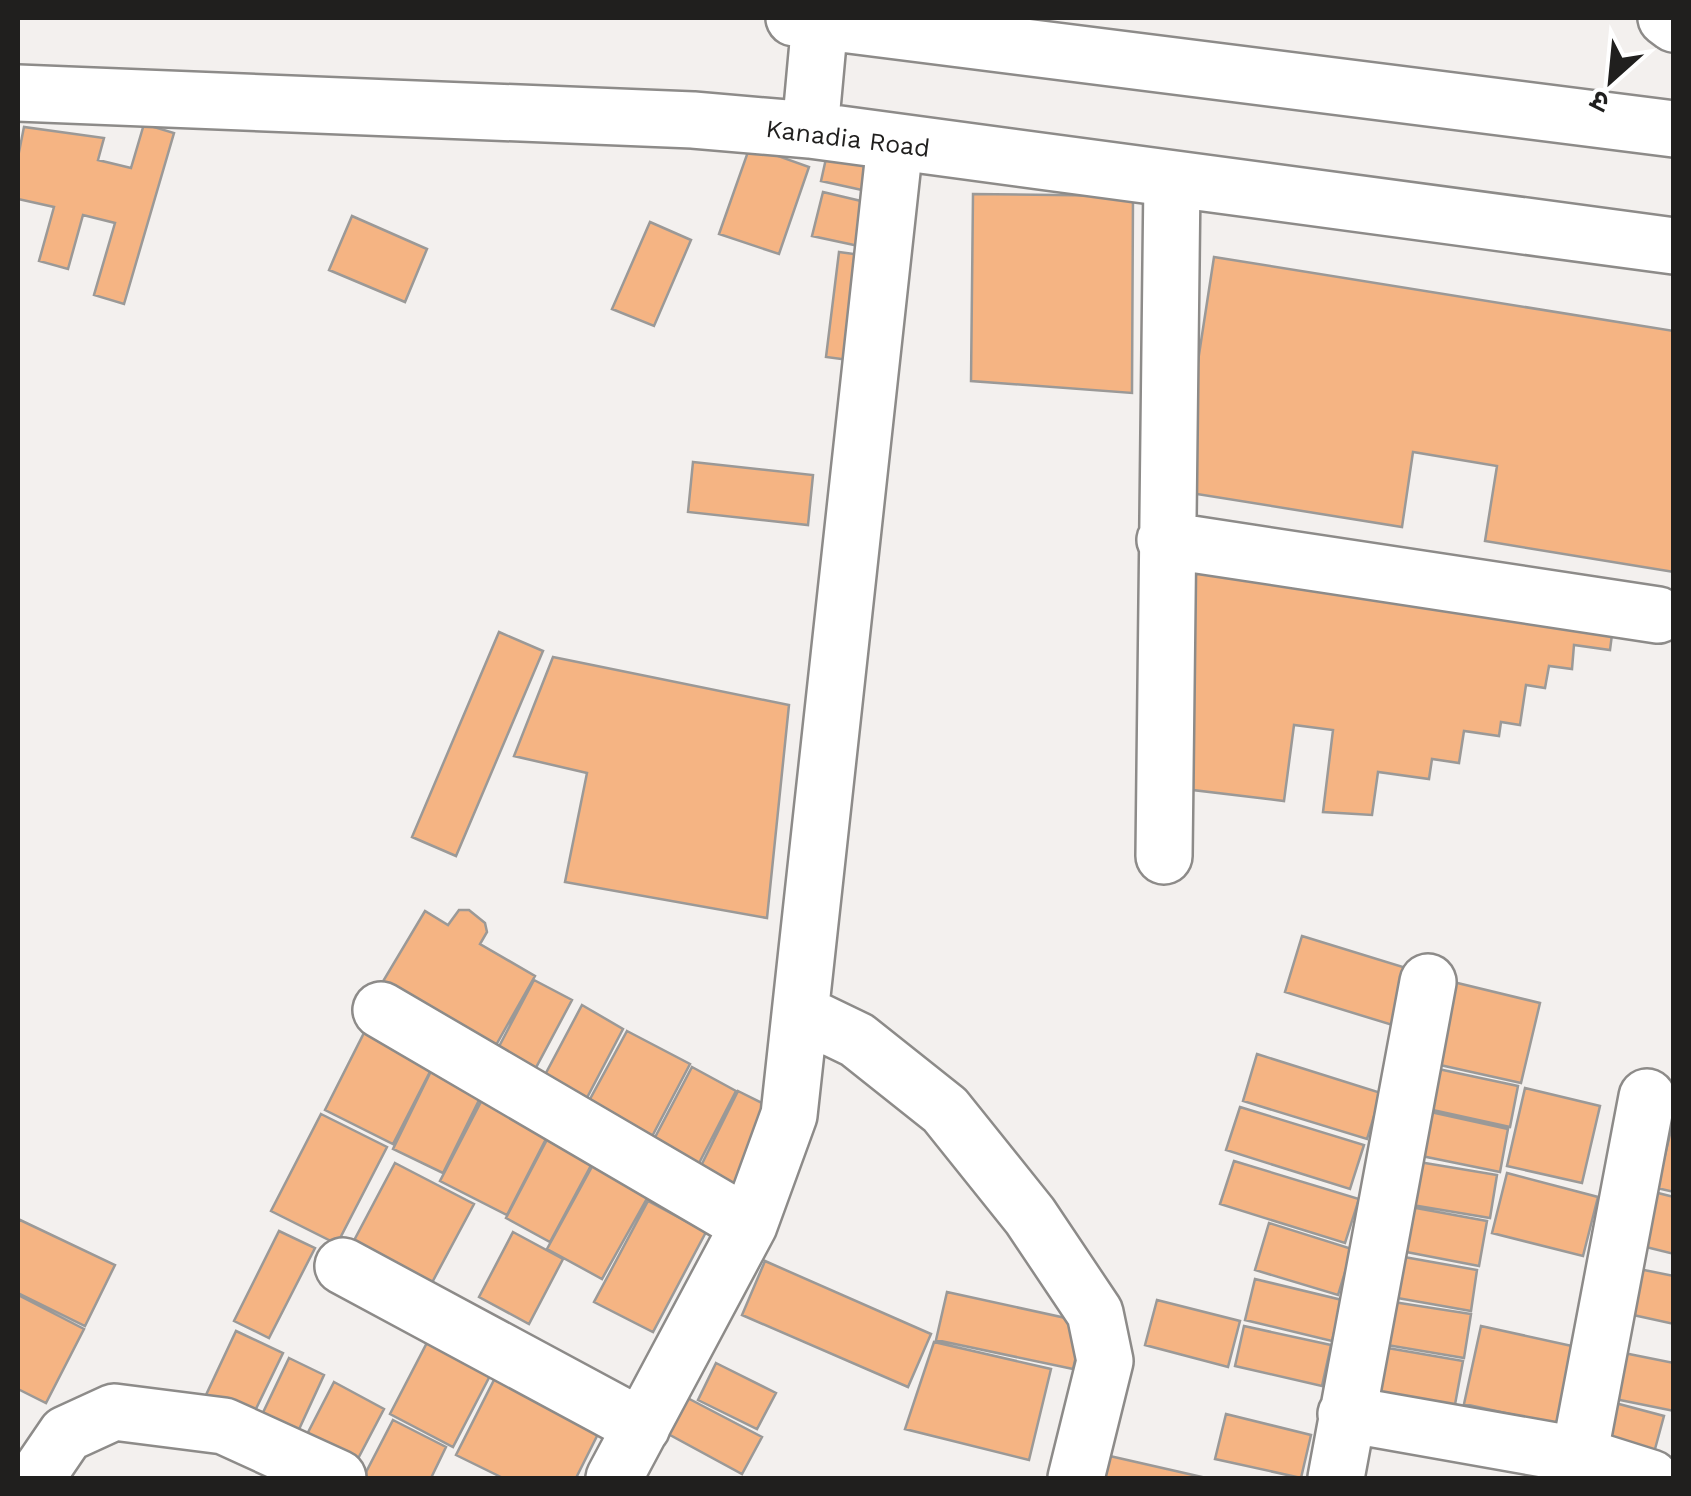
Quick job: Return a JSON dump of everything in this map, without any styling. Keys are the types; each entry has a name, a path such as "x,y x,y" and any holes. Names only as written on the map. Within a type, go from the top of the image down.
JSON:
{"street":[{"path":"1666,18 1674,24"},
{"path":"810,130 808,19 1674,129"},
{"name":"Kanadia Road","path":"18,93 693,120 810,130 1674,246"},
{"path":"614,1478 749,1225 789,1115 895,144"},
{"path":"1164,856 1172,180"},
{"path":"1165,540 1658,614"},
{"path":"1336,1478 1428,982"},
{"path":"381,1010 749,1225"},
{"path":"800,1014 857,1040 945,1110 1030,1216 1095,1313 1105,1362 1076,1478"},
{"path":"1576,1467 1647,1097"},
{"path":"343,1266 642,1427"},
{"path":"36,1478 66,1434 114,1412 224,1426 338,1478"},
{"path":"1346,1414 1576,1467 1651,1478"}],"building":[{"path":"144,124 174,133 124,304 94,295 115,223 83,215 68,269 39,261 54,207 18,199 18,157 24,127 104,138 98,160 131,168"},
{"path":"829,145 879,156 871,192 821,181"},
{"path":"750,146 809,167 779,254 719,234"},
{"path":"823,192 878,205 868,248 812,236"},
{"path":"973,194 1133,196 1132,393 971,381"},
{"path":"352,216 427,249 405,302 329,270"},
{"path":"650,222 691,240 654,326 612,309"},
{"path":"839,252 869,256 857,361 826,357"},
{"path":"1214,257 1674,331 1674,572 1485,541 1497,466 1413,452 1402,527 1178,491"},
{"path":"693,462 813,475 808,525 688,512"},
{"path":"1183,558 1614,619 1610,650 1574,645 1572,669 1549,666 1545,688 1526,685 1520,725 1501,722 1499,736 1464,731 1459,763 1432,759 1429,779 1378,772 1372,815 1323,812 1333,730 1294,725 1284,801 1193,790 1176,682"},
{"path":"499,632 543,651 456,856 412,837"},
{"path":"553,657 789,705 767,918 565,882 587,773 514,756"},
{"path":"459,910 469,910 485,923 487,932 480,944 535,976 491,1054 379,988 425,911 448,925"},
{"path":"1302,936 1416,971 1399,1027 1285,992"},
{"path":"1441,979 1540,1003 1521,1083 1422,1061"},
{"path":"534,980 572,1000 532,1075 494,1056"},
{"path":"582,1005 623,1029 580,1111 538,1088"},
{"path":"368,1025 436,1060 393,1144 325,1110"},
{"path":"627,1031 690,1064 647,1146 583,1112"},
{"path":"1257,1054 1381,1093 1367,1139 1243,1101"},
{"path":"435,1063 485,1088 443,1173 393,1149"},
{"path":"692,1067 736,1091 696,1169 651,1145"},
{"path":"1429,1067 1518,1086 1510,1127 1419,1107"},
{"path":"1525,1088 1600,1106 1582,1183 1507,1166"},
{"path":"738,1091 772,1108 739,1197 697,1174"},
{"path":"484,1096 550,1131 507,1215 440,1181"},
{"path":"1240,1107 1364,1145 1350,1189 1226,1150"},
{"path":"1417,1109 1508,1129 1500,1172 1407,1153"},
{"path":"321,1114 387,1147 337,1244 271,1211"},
{"path":"1674,1123 1674,1192 1657,1188"},
{"path":"551,1132 596,1156 550,1242 506,1218"},
{"path":"1407,1160 1497,1175 1490,1218 1400,1203"},
{"path":"1234,1161 1359,1199 1345,1243 1220,1204"},
{"path":"395,1163 474,1204 427,1292 349,1250"},
{"path":"594,1163 650,1193 602,1279 547,1249"},
{"path":"1507,1173 1598,1197 1583,1256 1492,1233"},
{"path":"1654,1192 1674,1197 1674,1254 1642,1246"},
{"path":"648,1201 706,1232 653,1332 594,1302"},
{"path":"1405,1206 1487,1221 1479,1266 1396,1250"},
{"path":"18,1219 115,1265 85,1326 18,1293"},
{"path":"1269,1223 1352,1249 1338,1295 1255,1270"},
{"path":"279,1231 315,1248 269,1338 234,1321"},
{"path":"513,1232 563,1259 529,1324 479,1297"},
{"path":"1393,1255 1477,1270 1471,1311 1386,1296"},
{"path":"765,1261 931,1334 908,1387 742,1315"},
{"path":"1634,1268 1674,1276 1674,1324 1624,1313"},
{"path":"1255,1279 1342,1300 1332,1341 1245,1320"},
{"path":"947,1292 1084,1322 1073,1369 936,1340"},
{"path":"18,1295 84,1329 46,1403 18,1389"},
{"path":"1157,1300 1240,1321 1228,1367 1145,1345"},
{"path":"1387,1301 1471,1314 1464,1358 1381,1344"},
{"path":"1244,1326 1331,1345 1322,1386 1235,1366"},
{"path":"1481,1326 1581,1348 1564,1426 1464,1404"},
{"path":"236,1331 283,1353 252,1417 206,1395"},
{"path":"431,1335 494,1368 453,1447 390,1414"},
{"path":"934,1342 1051,1369 1029,1460 905,1429"},
{"path":"1376,1346 1463,1361 1454,1410 1367,1394"},
{"path":"1624,1353 1674,1363 1674,1411 1615,1399"},
{"path":"289,1358 324,1375 295,1438 259,1421"},
{"path":"716,1363 776,1393 757,1429 698,1400"},
{"path":"495,1378 600,1430 576,1478 503,1478 456,1455"},
{"path":"334,1382 384,1409 352,1470 302,1444"},
{"path":"678,1393 762,1437 742,1474 659,1429"},
{"path":"1604,1400 1664,1416 1652,1460 1592,1442"},
{"path":"1226,1414 1311,1435 1301,1478 1215,1459"},
{"path":"393,1420 446,1447 431,1478 363,1478"},
{"path":"1101,1454 1202,1477 1095,1478"}]}
